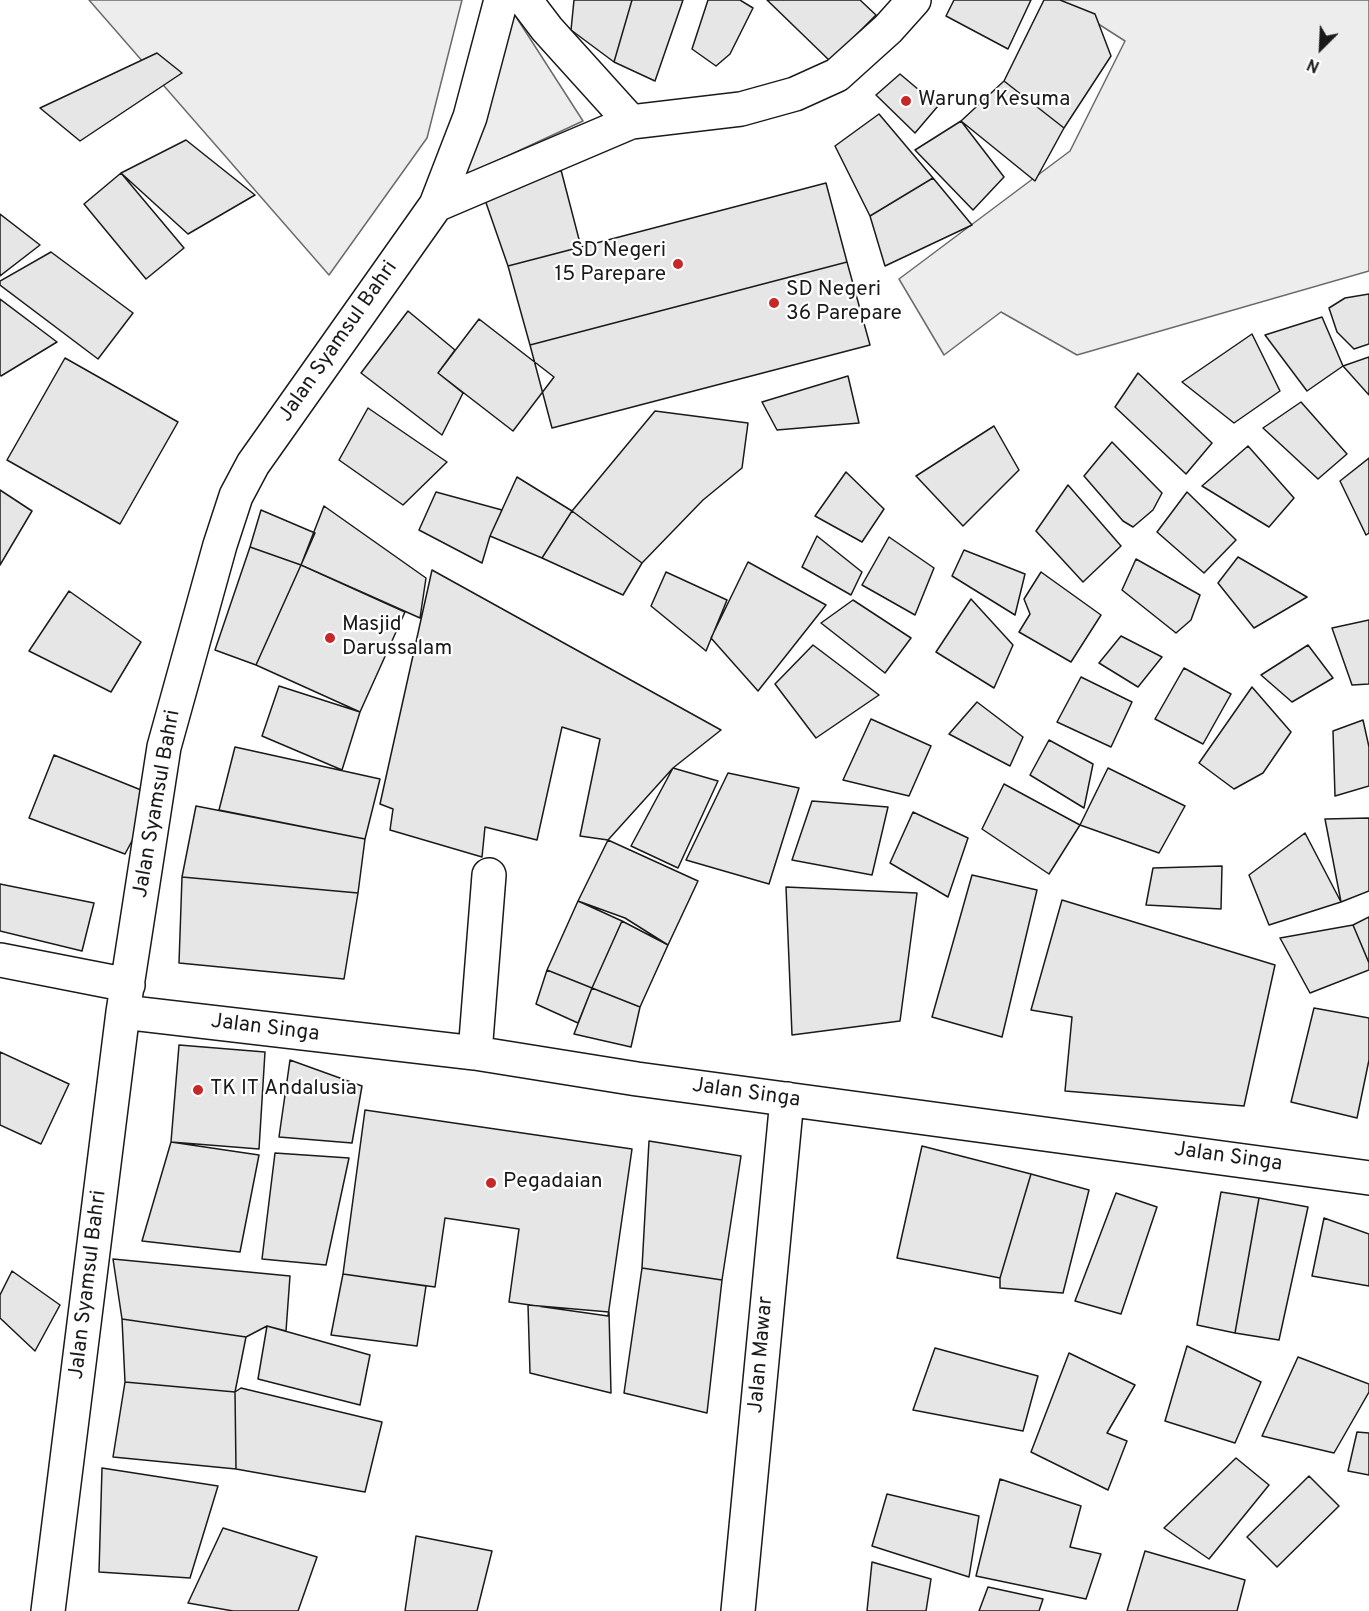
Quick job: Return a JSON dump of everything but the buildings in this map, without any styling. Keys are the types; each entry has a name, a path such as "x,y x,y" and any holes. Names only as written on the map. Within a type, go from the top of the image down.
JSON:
{"street":[{"name":"Jalan Syamsul Bahri","path":"48,1611 126,999 164,747 236,496 253,464 436,205 470,117 501,0"},
{"path":"525,0 547,29 631,122"},
{"path":"436,205 631,122 741,109 795,94 837,75 888,29 914,0"},
{"path":"475,1053 489,875"},
{"name":"Jalan Singa","path":"0,960 126,999 637,1079 1369,1178"},
{"name":"Jalan Mawar","path":"738,1611 787,1099"}],"shaded area":[{"path":"89,0 462,0 427,138 329,275"},
{"path":"1061,0 1369,0 1369,271 1077,355 1001,312 944,355 899,279 1070,151 1125,41"},
{"path":"511,9 583,121 462,177"}],"place":[{"name":"Warung Kesuma","path":"906,101"},
{"name":"SD Negeri 15 Parepare","path":"678,264"},
{"name":"SD Negeri 36 Parepare","path":"774,303"},
{"name":"Masjid Darussalam","path":"330,638"},
{"name":"TK IT Andalusia","path":"198,1090"},
{"name":"Pegadaian","path":"491,1183"}]}
